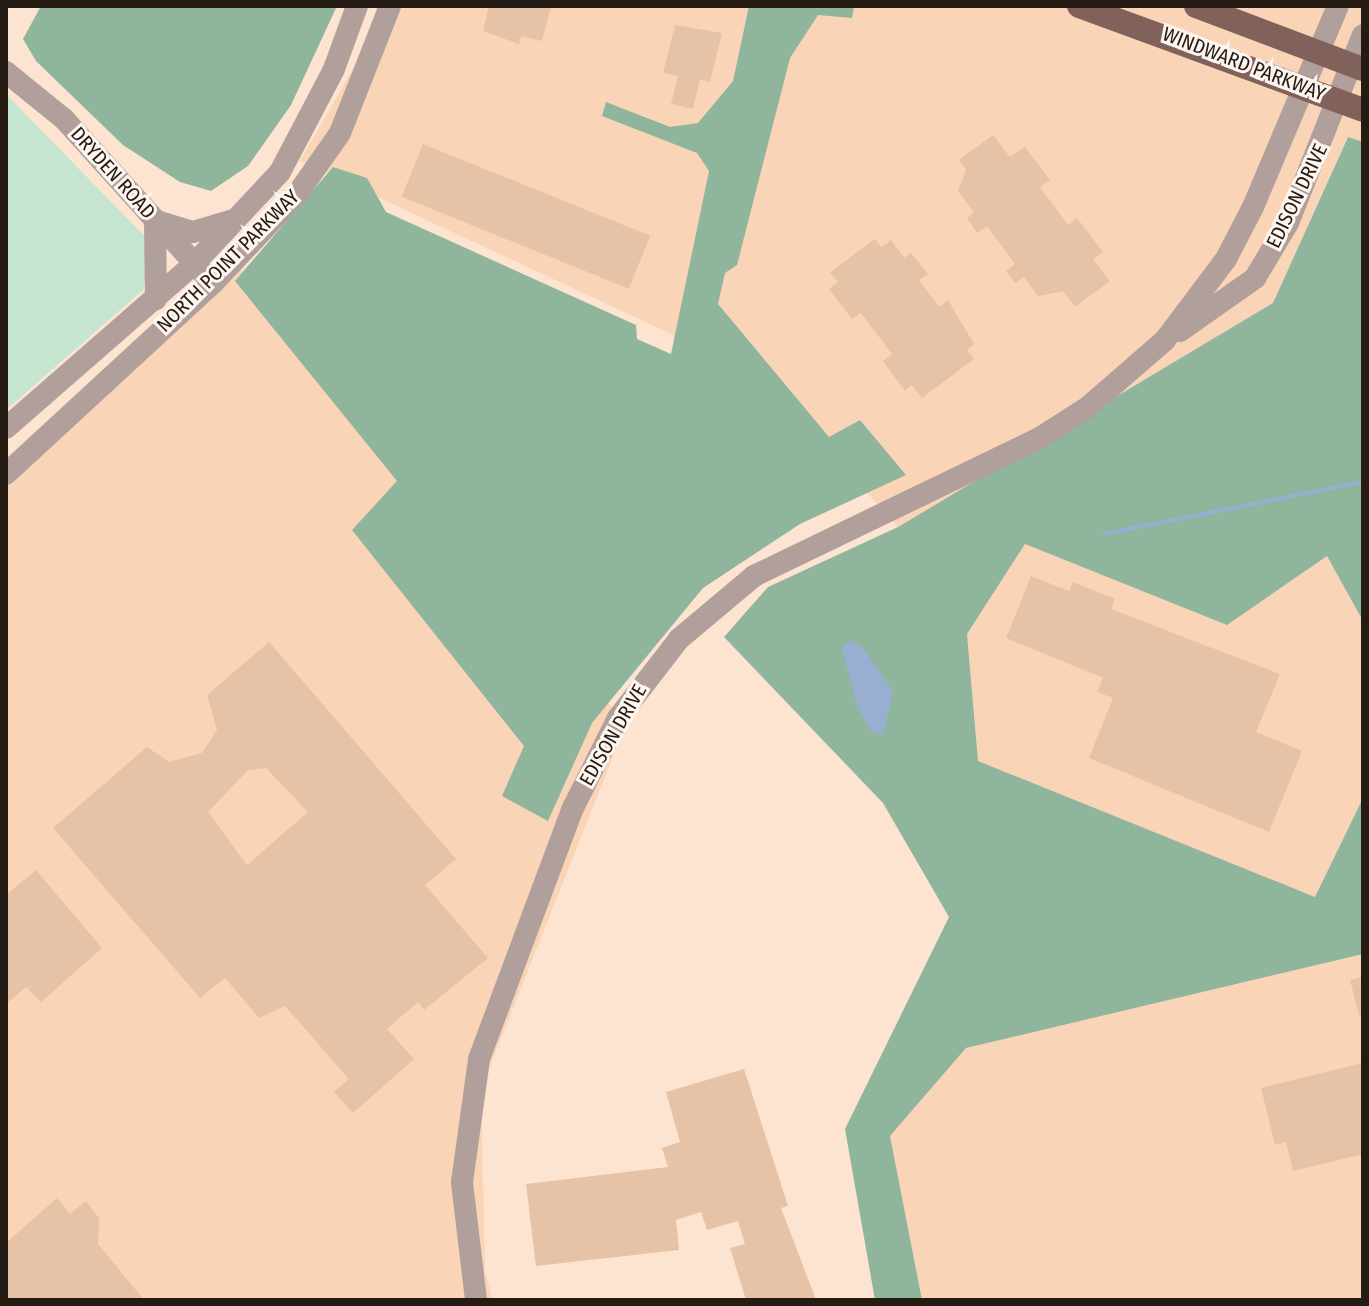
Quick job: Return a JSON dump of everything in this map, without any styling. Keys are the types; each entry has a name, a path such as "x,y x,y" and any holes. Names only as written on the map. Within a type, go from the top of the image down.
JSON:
{"main road":[{"name":"WINDWARD PARKWAY","path":"1079,6 1304,85 1352,105"},
{"name":"WINDWARD PARKWAY","path":"1196,6 1358,67"}],"street":[{"name":"NORTH POINT PARKWAY","path":"6,428 156,299 243,215 308,125 357,6"},
{"name":"NORTH POINT PARKWAY","path":"6,474 213,283 298,193 340,133 390,6"},
{"name":"EDISON DRIVE","path":"1165,340 1226,259 1338,6"},
{"name":"EDISON DRIVE","path":"476,1300 462,1182 479,1059 584,785 646,677 754,576 1038,439 1088,407 1165,340 1255,278 1352,105 1363,35"},
{"name":"DRYDEN ROAD","path":"6,72 64,119 213,283"},
{"path":"156,299 155,220 193,232 243,215"}],"shaded area":[{"path":"377,6 1363,6 1363,142 1347,138 1273,303 898,527 705,315 684,340 300,161 371,37"},
{"path":"233,260 626,724 481,1089 485,1272 493,1300 6,1300 6,478"},
{"path":"1025,544 1227,625 1327,555 1363,621 1363,798 1315,898 978,761 967,634"},
{"path":"1363,954 1363,1300 922,1300 890,1136 966,1048"}],"green space":[{"path":"41,6 337,6 291,105 248,166 211,191 180,182 123,145 36,61 23,39"},
{"path":"749,6 854,6 852,18 818,15 790,58 737,265 725,273 718,304 829,437 860,420 906,475 800,524 703,588 592,723 548,821 502,796 524,746 352,530 397,481 235,281 333,167 367,178 386,212 636,325 637,339 671,354 709,171 697,153 602,116 606,102 670,127 698,123 733,81"},
{"path":"6,94 153,245 143,290 6,410"},
{"path":"1348,137 1363,142 1363,621 1327,556 1227,625 1025,544 967,634 978,761 1315,897 1363,798 1363,954 966,1048 890,1136 922,1300 875,1300 845,1129 949,917 883,803 724,637 768,587 898,527 1273,303"}],"water":[{"path":"849,640 863,648 893,691 883,735 871,731 857,706 842,649"}],"building":[{"path":"489,6 551,6 542,41 521,36 519,44 483,31"},
{"path":"675,25 722,33 710,82 700,80 693,109 671,104 678,76 663,73"},
{"path":"993,135 1010,157 1025,147 1050,180 1040,187 1068,225 1077,218 1103,252 1093,259 1110,281 1075,307 1063,291 1038,296 1024,277 1015,283 1006,271 1015,264 987,226 977,233 967,218 974,212 958,191 966,170 959,160"},
{"path":"423,144 650,236 629,289 402,197"},
{"path":"875,239 881,247 891,240 904,258 911,253 928,274 919,280 939,307 948,300 974,344 967,350 974,359 922,398 912,385 905,391 883,361 892,354 861,313 852,319 829,289 838,282 830,272"},
{"path":"1031,576 1069,591 1073,582 1115,599 1111,609 1280,674 1256,732 1302,751 1269,832 1089,758 1113,698 1097,692 1103,678 1006,638"},
{"path":"269,642 456,859 425,885 488,958 424,1010 418,1002 387,1029 414,1059 353,1113 334,1092 349,1079 285,1006 259,1018 225,978 200,998 53,828 147,747 169,762 202,753 217,730 207,695","holes":["266,768 308,812 247,865 208,812 248,770"]},
{"path":"36,870 102,948 41,1002 26,987 6,1004 6,895"},
{"path":"1363,977 1363,1015 1359,1015 1350,980"},
{"path":"1363,1063 1363,1154 1293,1171 1286,1142 1275,1145 1261,1088"},
{"path":"744,1069 788,1206 781,1208 816,1300 746,1300 730,1248 745,1244 738,1221 707,1230 701,1212 676,1220 679,1250 536,1266 526,1184 668,1167 662,1148 680,1142 666,1092"},
{"path":"57,1198 70,1214 86,1201 99,1218 98,1244 144,1300 6,1300 6,1243"}],"waterway":[{"path":"1104,534 1363,482"}]}
